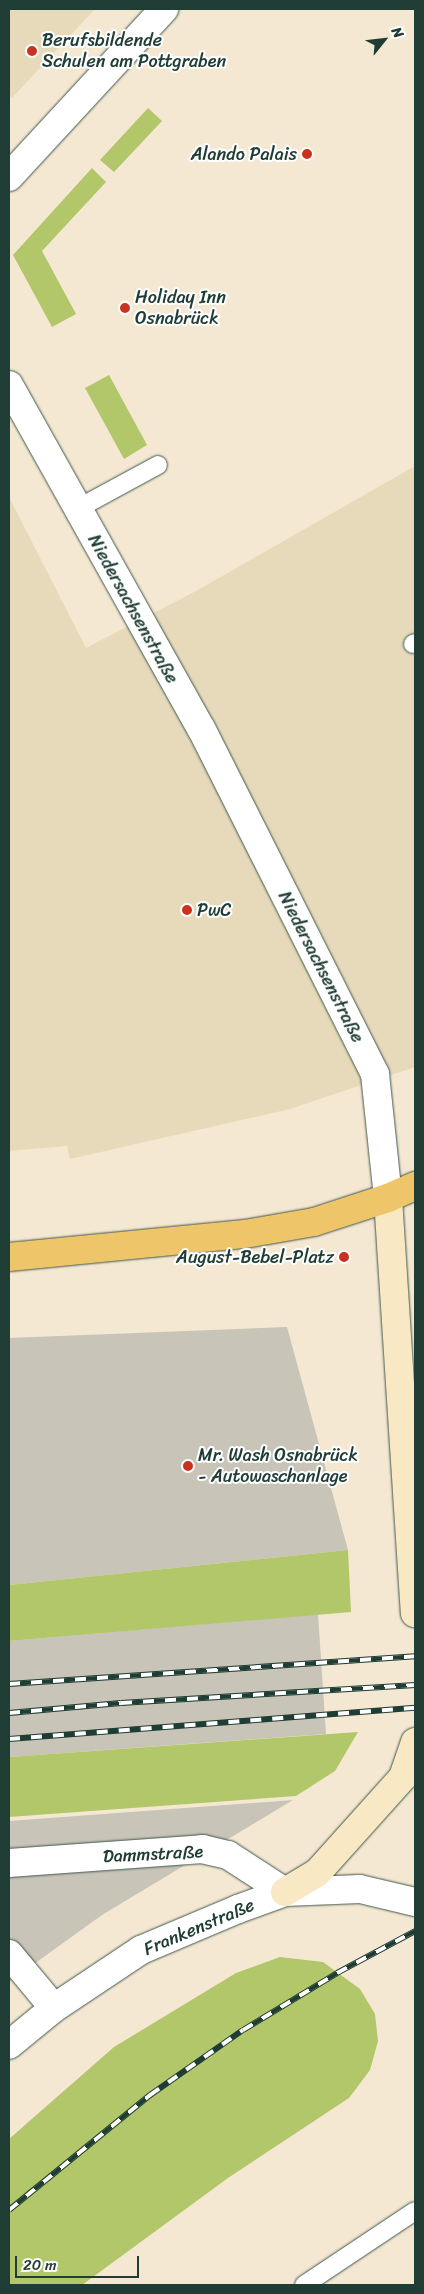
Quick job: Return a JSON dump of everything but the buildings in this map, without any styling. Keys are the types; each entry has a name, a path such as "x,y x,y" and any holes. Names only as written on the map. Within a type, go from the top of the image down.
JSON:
{"main road":[{"path":"9,1257 245,1234 314,1222 388,1198 415,1186"}],"street":[{"path":"9,178 164,9"},
{"name":"Niedersachsenstraße","path":"9,385 77,510 202,730 375,1074 388,1198 415,1614"},
{"path":"285,1892 317,1872 402,1777 415,1742"},
{"name":"Dammstraße","path":"9,1863 202,1849 228,1855 285,1892"},
{"name":"Frankenstraße","path":"9,2045 54,2008 141,1950 238,1909 285,1892 360,1889 415,1902"},
{"path":"9,1954 54,2008"}],"lane":[{"path":"77,510 158,464"},
{"path":"304,2285 415,2211"}],"shaded area":[{"name":"Berufsbildende Schulen am Pottgraben","path":"9,9 95,9 12,98 9,94"},
{"path":"415,466 415,1067 290,1109 70,1159 67,1146 9,1151 9,497 86,648 196,591"},
{"path":"287,1327 348,1550 9,1585 9,1338"},
{"path":"318,1614 326,1734 9,1757 9,1641"},
{"path":"293,1800 102,1915 9,1982 9,1821"}],"green space":[{"path":"148,108 162,121 114,172 100,160"},
{"path":"92,168 106,182 42,251 76,314 52,327 13,255"},
{"path":"109,375 147,445 124,459 85,388"},
{"path":"348,1550 351,1612 9,1641 9,1585"},
{"path":"358,1732 335,1771 296,1796 9,1817 9,1757"},
{"path":"280,1957 323,1962 360,1989 375,2014 378,2041 370,2070 349,2098 228,2178 82,2285 9,2285 9,2139 114,2047 236,1973"}],"railway":[{"path":"9,1684 415,1656"},
{"path":"9,1713 121,1703 415,1685"},
{"path":"9,1739 415,1708"},
{"path":"9,2210 150,2095 243,2030 337,1973 415,1931"}],"place":[{"name":"Berufsbildende Schulen am Pottgraben","path":"32,51"},
{"name":"Alando Palais","path":"307,154"},
{"name":"Holiday Inn Osnabrück","path":"125,308"},
{"name":"PwC","path":"187,910"},
{"name":"August-Bebel-Platz","path":"344,1257"},
{"name":"Mr. Wash Osnabrück - Autowaschanlage","path":"188,1466"}]}
